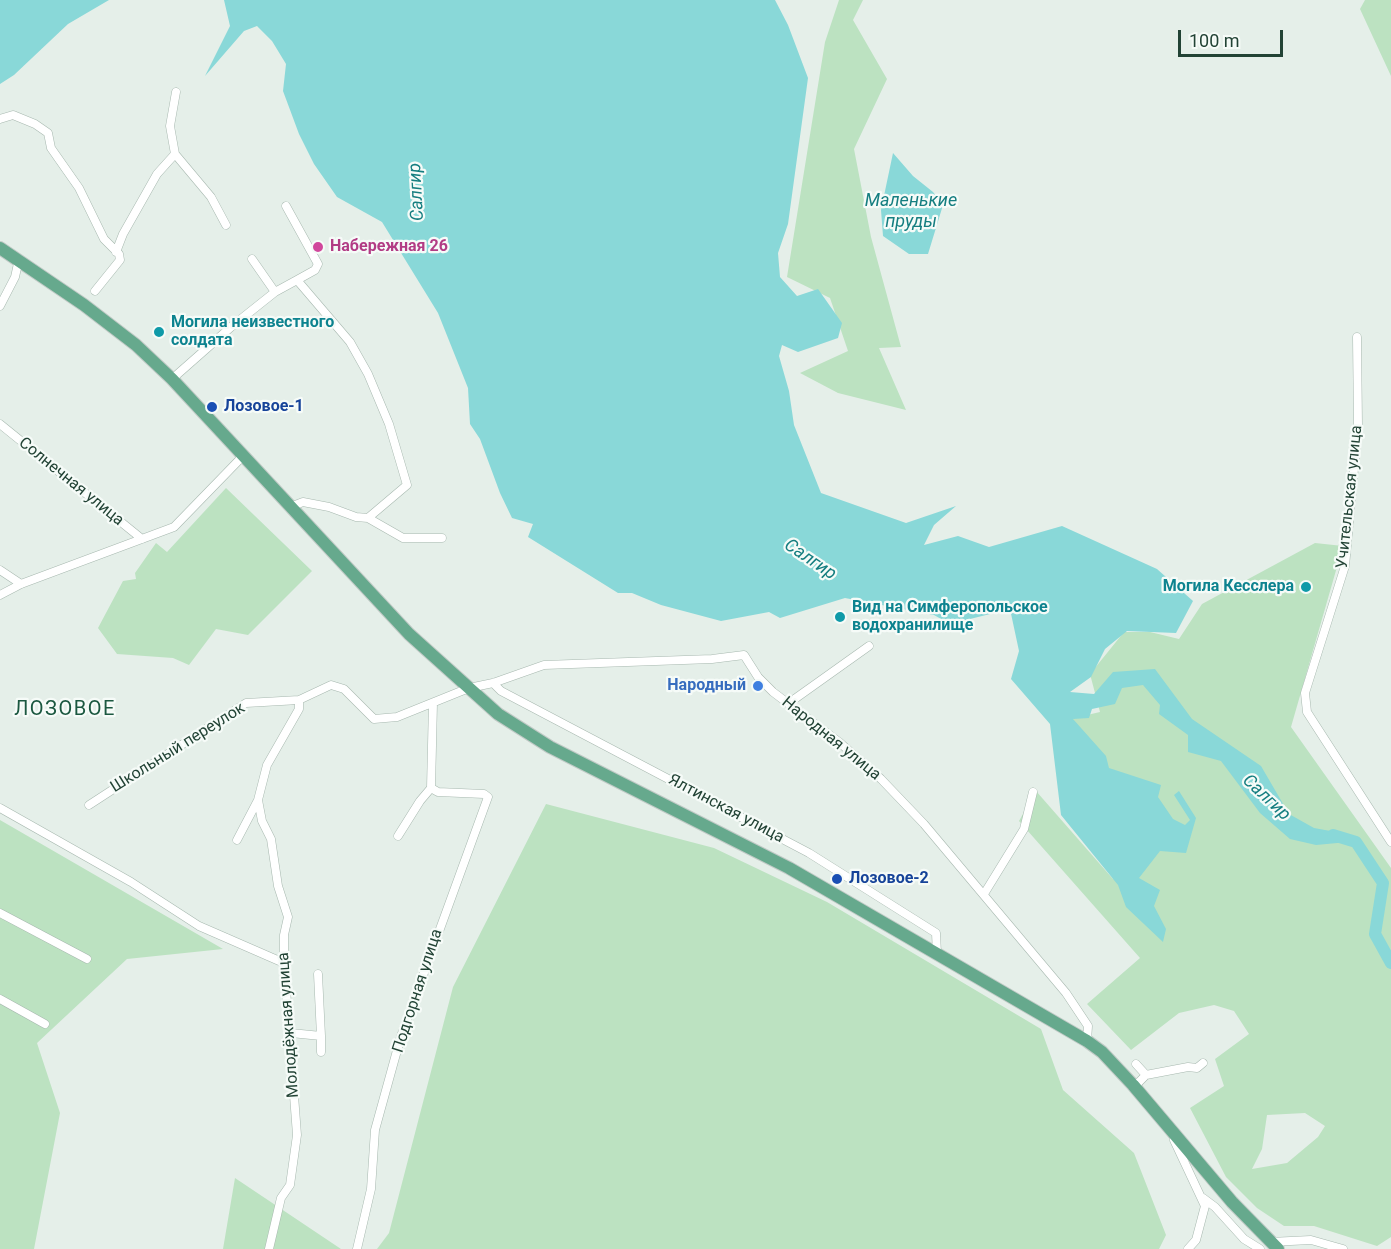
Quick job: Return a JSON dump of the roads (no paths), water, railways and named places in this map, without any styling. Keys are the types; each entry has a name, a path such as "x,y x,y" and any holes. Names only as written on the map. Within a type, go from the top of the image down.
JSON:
{"main road":[{"path":"0,248 20,259 136,345 172,379 409,634 498,714 550,747 789,868 1087,1041 1102,1052 1135,1086 1269,1247"}],"street":[{"path":"176,92 170,126 175,154 211,197 226,225"},
{"path":"0,119 13,115 35,124 48,134 51,148 79,188 104,239 116,252 120,260 95,291"},
{"path":"116,252 123,234 157,174 175,154"},
{"path":"172,379 275,292 315,270 318,264 286,206"},
{"path":"0,306 15,278 20,259"},
{"path":"252,259 275,292"},
{"path":"297,280 350,342 368,374 389,424 407,485 368,518"},
{"name":"Учительская улица","path":"1357,337 1358,426 1345,566 1305,693 1307,712 1391,842"},
{"name":"Солнечная улица","path":"0,424 142,539"},
{"path":"0,595 21,584 174,527 243,456"},
{"path":"290,507 303,502 329,507 356,517 368,518 403,538 442,538"},
{"path":"0,570 21,584"},
{"path":"789,703 869,646"},
{"name":"Народная улица","path":"338,686 374,718 397,717 469,688 494,683 544,665 712,660 744,655 758,677 881,779 924,824 1066,993 1088,1026 1087,1041"},
{"name":"Ялтинская улица","path":"494,683 501,692 809,853 936,933 937,954"},
{"name":"Школьный переулок","path":"90,805 246,703 298,700 331,685 338,686"},
{"name":"Молодёжная улица","path":"269,1249 281,1198 290,1185 297,1135 284,963 284,935 288,917 278,886 271,839 262,821 258,800 267,765 298,709 298,700"},
{"path":"398,836 431,788 433,703"},
{"name":"Подгорная улица","path":"357,1249 371,1189 375,1130 401,1036 488,797 484,794 438,792 431,788"},
{"path":"984,894 1024,829 1033,792"},
{"path":"237,840 258,800"},
{"path":"0,808 131,882 199,926 284,963"},
{"path":"0,913 87,959"},
{"path":"318,974 321,1052"},
{"path":"0,999 45,1024"},
{"path":"291,1033 321,1036"},
{"path":"1135,1086 1146,1076 1188,1067 1197,1068 1203,1063"},
{"path":"1136,1064 1146,1076"},
{"path":"1167,1125 1206,1206 1196,1240 1188,1249"},
{"path":"1201,1197 1215,1207 1244,1239 1269,1247 1311,1240 1343,1249"}],"water":[{"path":"0,0 109,0 68,24 14,75 0,84"},
{"path":"224,0 775,0 788,25 808,78 788,224 778,253 780,277 797,296 818,289 842,323 838,338 798,352 782,345 779,356 789,391 794,425 821,493 906,523 956,506 934,525 924,545 958,536 989,547 1062,526 1157,569 1193,601 1176,633 1127,631 1105,649 1091,677 1070,692 1094,694 1113,672 1155,669 1192,719 1261,766 1289,814 1314,828 1347,834 1348,842 1316,845 1290,839 1260,813 1221,761 1188,752 1188,735 1159,714 1160,705 1143,685 1122,688 1115,704 1092,709 1089,718 1073,719 1106,756 1109,768 1161,785 1158,797 1173,819 1185,825 1190,820 1174,795 1179,791 1196,818 1186,853 1160,851 1139,878 1160,890 1154,906 1166,929 1163,942 1126,907 1118,885 1061,815 1050,724 1011,679 1019,651 1010,609 950,624 934,615 845,598 780,618 769,612 721,621 661,605 632,593 618,593 528,537 533,524 512,518 480,439 470,424 468,388 438,313 382,222 337,197 314,164 299,134 283,91 286,64 272,41 257,26 244,31 205,76 230,26"},
{"name":"Маленькие пруды","path":"893,153 913,176 933,192 943,205 928,254 909,254 883,236 881,210"}],"waterway":[{"name":"Салгир","path":"1333,835 1356,842 1383,883 1375,934 1391,963"}],"place":[{"name":"Набережная 26","path":"318,247"},
{"name":"Могила неизвестного солдата","path":"159,332"},
{"name":"Лозовое-1","path":"212,407"},
{"name":"Могила Кесслера","path":"1306,587"},
{"name":"Вид на Симферопольское водохранилище","path":"840,617"},
{"name":"Народный","path":"758,686"},
{"name":"Лозовое-2","path":"837,879"}],"district":[{"name":"ЛОЗОВОЕ","path":"65,710"}]}
